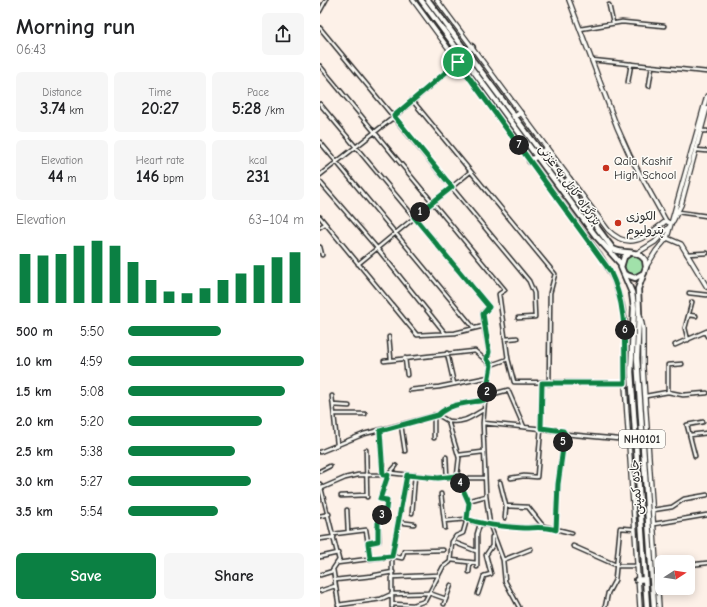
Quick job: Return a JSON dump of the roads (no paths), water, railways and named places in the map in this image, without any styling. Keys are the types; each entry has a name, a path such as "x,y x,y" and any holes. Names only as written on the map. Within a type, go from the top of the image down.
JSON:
{"highway":[{"name":"بزرگراه کابل به غزنی","path":"421,0 467,62 473,66 514,117 594,235 621,264"},
{"name":"بزرگراه کابل به غزنی","path":"428,0 466,52 473,66 539,155 564,184 614,250 630,253"},
{"path":"466,52 472,47"},
{"path":"462,66 467,62"},
{"path":"514,117 520,113"},
{"path":"530,161 546,149"},
{"path":"564,184 569,179"},
{"path":"621,264 624,257 630,253"},
{"name":"NH0101","path":"630,253 637,253"},
{"path":"624,274 635,278 641,276 646,270 644,257 637,253"},
{"name":"NH0101","path":"621,264 624,274"},
{"name":"جاده کمپنی","path":"646,270 638,289 640,314 638,371 654,607"},
{"name":"جاده کمپنی","path":"624,274 632,293 634,308 631,372 647,607"},
{"path":"637,580 645,579"}],"street":[{"path":"413,0 602,258 614,280 622,305 625,322 625,383 640,607"},
{"path":"437,0 546,149 608,230 617,238 636,240 647,236 666,221"},
{"path":"568,0 630,156 666,221 671,224"},
{"path":"320,3 326,2"},
{"path":"320,11 326,2"},
{"path":"609,5 613,23"},
{"path":"580,29 622,22 664,26"},
{"path":"320,28 530,281 534,293 535,316 518,318"},
{"path":"592,60 707,72"},
{"path":"320,175 394,116 458,62"},
{"path":"628,82 631,64"},
{"path":"320,66 505,290 499,294 508,359 514,382 549,384 625,383"},
{"path":"649,86 652,66"},
{"path":"646,270 656,251 667,238 707,96"},
{"path":"412,100 556,276 550,293 549,384"},
{"path":"320,104 489,307 483,313 489,352 487,359"},
{"path":"637,253 655,242 671,224 678,212 707,108"},
{"path":"701,131 707,131"},
{"path":"321,145 336,161 474,328"},
{"path":"696,150 707,151"},
{"path":"358,264 470,172"},
{"path":"320,182 377,248 445,333"},
{"path":"678,212 707,216"},
{"path":"320,217 417,335 445,333 484,326"},
{"path":"320,227 325,224"},
{"path":"667,238 681,244 707,288"},
{"path":"320,247 322,255"},
{"path":"687,254 707,253"},
{"path":"689,293 707,296"},
{"path":"688,340 685,328 692,302"},
{"path":"640,314 643,329 643,368 656,555"},
{"path":"689,315 696,316"},
{"path":"675,345 706,331 707,336"},
{"path":"389,337 391,360"},
{"path":"505,339 517,338"},
{"path":"384,361 475,351 481,357 487,359 491,365 485,398 483,423 486,496 490,525 503,560 505,581 519,607"},
{"path":"447,353 454,384"},
{"path":"405,358 407,375"},
{"path":"491,365 508,359"},
{"path":"668,392 668,365 682,364"},
{"path":"410,390 490,377"},
{"path":"511,478 524,476 537,478 541,428 542,383"},
{"path":"320,452 364,434 436,415 444,409 508,390 524,427"},
{"path":"646,396 668,392 683,395 707,393"},
{"path":"332,396 338,444"},
{"path":"333,405 349,406"},
{"path":"436,415 453,422 471,419 484,409"},
{"path":"334,414 365,414"},
{"path":"434,438 436,415"},
{"path":"407,475 392,556 392,606 413,605 426,601 439,575 451,560 452,542 456,536 460,536 463,533 469,503 457,476 459,455 448,421"},
{"path":"695,456 687,425 703,422"},
{"path":"483,423 541,428 563,431 565,434 618,439"},
{"path":"401,425 405,451"},
{"path":"380,431 383,475"},
{"path":"556,530 558,484 565,434"},
{"path":"690,435 707,434"},
{"path":"341,496 367,496 366,450"},
{"path":"459,455 483,452"},
{"path":"446,457 447,477"},
{"path":"320,471 330,466"},
{"path":"368,543 378,541 378,523 386,509 387,500 380,499 389,474 396,466"},
{"path":"322,488 345,478 367,475 389,474 447,477 457,476"},
{"path":"412,513 415,475"},
{"path":"469,478 485,478"},
{"path":"500,482 506,506 505,518"},
{"path":"320,484 338,552 339,560 333,571 339,606 381,599 392,594 429,593 446,599"},
{"path":"441,494 445,528"},
{"path":"653,510 672,507 684,499 707,495"},
{"path":"471,500 486,496"},
{"path":"506,506 528,507 543,526"},
{"path":"347,510 348,532"},
{"path":"320,516 329,514"},
{"path":"654,524 707,515"},
{"path":"444,521 467,519 480,524 490,525 526,528 543,526 572,533"},
{"path":"398,522 414,524"},
{"path":"451,560 477,565 477,534 480,524"},
{"path":"605,607 608,593 615,580 618,566 620,528 635,529"},
{"path":"320,539 348,532 366,530 370,558"},
{"path":"478,594 484,576 491,574 486,555 492,546 492,537 494,536"},
{"path":"452,542 476,551"},
{"path":"574,546 618,566 637,566"},
{"path":"503,560 531,549"},
{"path":"337,563 392,556 402,558 404,552 443,550"},
{"path":"320,557 338,552"},
{"path":"469,572 470,563"},
{"path":"695,564 707,563"},
{"path":"320,575 333,571"},
{"path":"335,580 392,572"},
{"path":"392,577 439,575"},
{"path":"444,604 451,585"},
{"path":"320,591 335,586"},
{"path":"658,595 659,607"}],"place":[{"name":"Qala Kashif High School","path":"606,168"},
{"name":"الکوزی پترولیوم","path":"618,223"}]}
